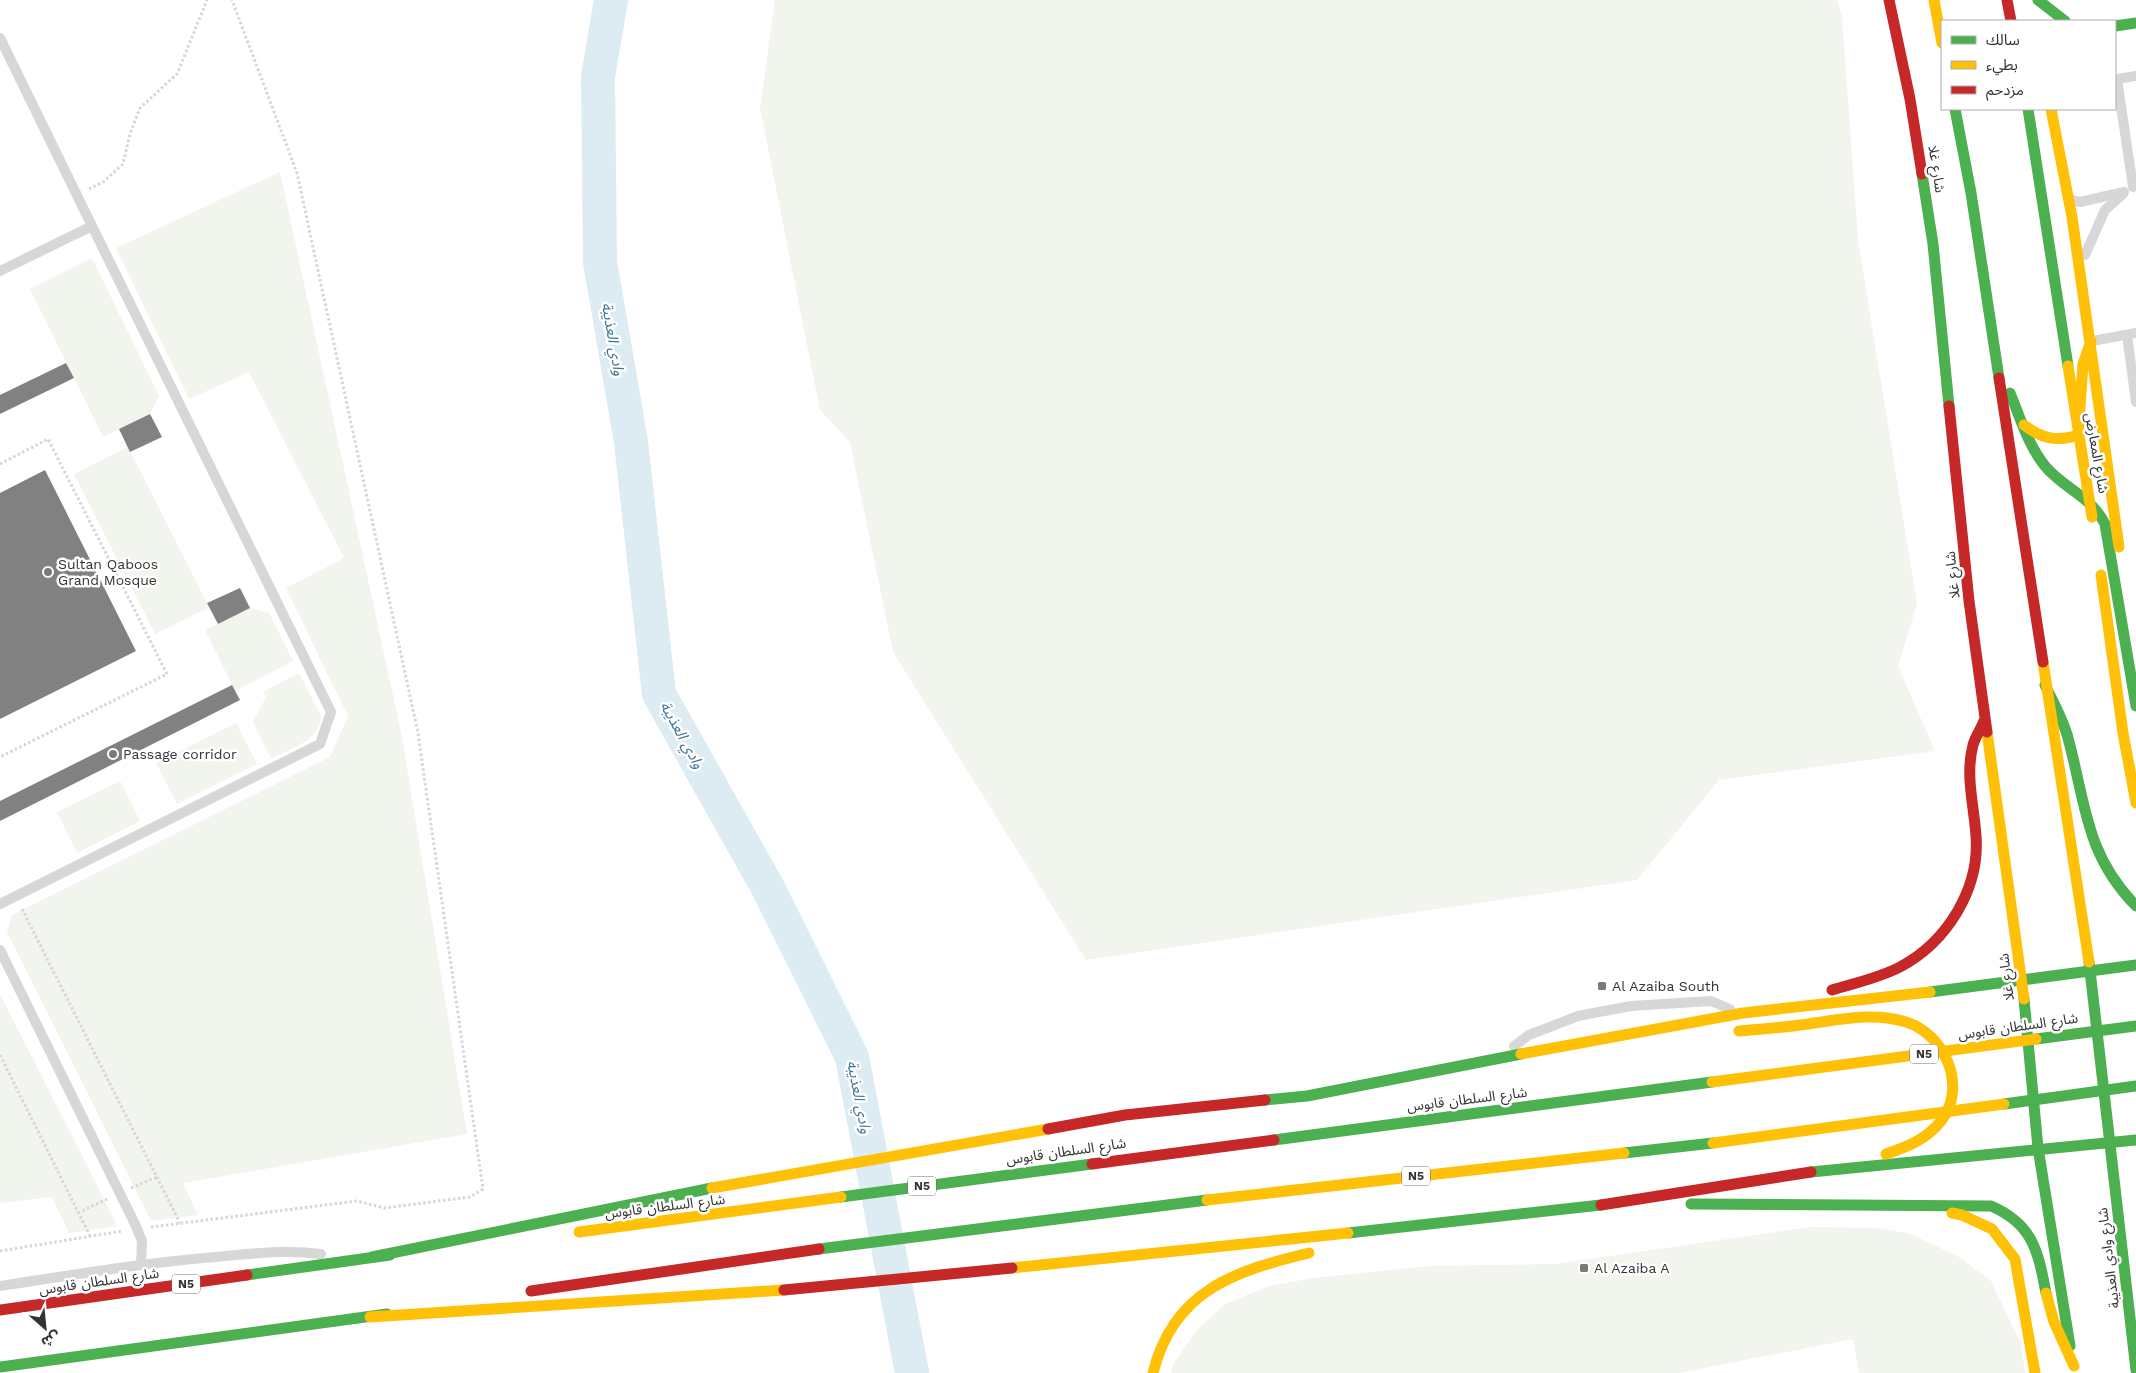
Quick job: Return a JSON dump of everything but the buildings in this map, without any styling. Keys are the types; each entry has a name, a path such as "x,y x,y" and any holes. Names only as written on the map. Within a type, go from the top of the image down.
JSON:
{"main road":[{"name":"شارع غلا","path":"1889,0 1910,99 1933,244 1969,601 1984,721 2022,981 2038,1148"},
{"path":"1934,0 1941,37"},
{"path":"2008,0 2011,20"},
{"path":"2033,2 2063,20"},
{"path":"2116,26 2136,23"},
{"name":"شارع غلا","path":"1955,110 1970,194 2090,970 2110,1142"},
{"name":"شارع المعارض","path":"2028,110 2095,538"},
{"name":"شارع المعارض","path":"2051,110 2091,341 2136,662"},
{"path":"2024,425 2033,433 2052,442 2064,441 2078,435 2083,405 2081,369 2084,353 2091,341 2077,324 2064,279 2052,259"},
{"path":"1994,356 2035,451 2046,467 2090,500 2099,510 2107,532 2136,706"},
{"path":"2099,566 2123,733 2136,803"},
{"path":"2045,685 2067,736 2087,825 2100,860 2112,883 2136,906"},
{"path":"1786,1007 1888,972 1910,962 1936,940 1953,920 1968,896 1976,868 1976,838 1970,770 1973,745 1984,721"},
{"path":"372,1257 717,1187 1125,1114 1307,1096 1497,1058 1743,1013 2022,981 2136,965"},
{"path":"1725,1032 1789,1027 1842,1018 1881,1017 1903,1021 1923,1028 1936,1040 1952,1074 1953,1094 1948,1110 1937,1126 1926,1137 1909,1148 1817,1171"},
{"name":"شارع السلطان قابوس","path":"566,1233 722,1214 1122,1158 2136,1026"},
{"path":"1647,1031 1698,1034"},
{"name":"N5","path":"524,1292 726,1261 1119,1209 1713,1143 2136,1086"},
{"path":"370,1317 728,1295 1122,1258 1617,1203 1817,1171 2038,1148 2136,1140"},
{"name":"شارع وادي العذيبة","path":"2110,1142 2136,1370"},
{"path":"2038,1148 2074,1369"},
{"path":"1617,1203 1991,1206 2015,1216 2030,1236 2037,1253 2053,1318 2074,1369"},
{"path":"1911,1205 1962,1215 1985,1224 1992,1229 2015,1259 2035,1373"},
{"path":"1346,1245 1450,1222"},
{"name":"شارع السلطان قابوس","path":"0,1310 372,1257 518,1239"},
{"path":"1153,1373 1160,1346 1180,1314 1202,1293 1230,1276 1254,1267 1318,1251"},
{"path":"0,1367 370,1317 495,1297"}],"lane":[{"path":"0,38 330,712 320,744 0,904"},
{"path":"2131,188 2117,79 2136,76"},
{"path":"2031,129 2042,147 2054,190 2059,197 2080,202 2131,188"},
{"path":"2079,267 2105,210 2131,188"},
{"path":"0,271 92,226"},
{"path":"2091,341 2131,334 2136,402"},
{"path":"0,950 138,1229 142,1241 141,1264"},
{"path":"1497,1058 1529,1035 1578,1016 1622,1008 1711,1001 1743,1013"},
{"path":"0,1286 141,1264 278,1251 300,1251 343,1261"}],"path":[{"path":"77,195 103,182 123,164 130,134 140,108 176,74 207,0"},
{"path":"0,1251 180,1223 357,1201 384,1208 470,1197 484,1189 418,733 297,173 232,0"},
{"path":"0,464 48,439 167,674 0,757"},
{"path":"16,896 180,1223"},
{"path":"0,1055 90,1236"}],"shaded area":[{"path":"775,0 1837,0 1842,17 1858,240 1917,604 1898,666 1935,751 1719,780 1637,880 1086,960 893,652 850,442 820,410 760,108"},
{"path":"280,172 402,737 467,1134 183,1183 198,1215 151,1221 7,932 12,915 330,757 348,716 286,588 344,558 249,372 189,399 116,248"},
{"path":"92,258 159,396 150,414 103,437 30,289"},
{"path":"128,447 209,607 155,634 74,474"},
{"path":"250,608 269,613 293,661 235,691 205,630"},
{"path":"299,673 321,716 319,725 310,738 303,743 271,758 253,722 266,697 263,692"},
{"path":"236,723 257,764 177,804 156,763"},
{"path":"120,781 140,821 77,853 57,812"},
{"path":"0,994 117,1226 69,1233 52,1197 0,1203"},
{"path":"1811,1227 1879,1228 1911,1234 1959,1257 1991,1281 2021,1344 2025,1373 1859,1373 1853,1339 1679,1373 1171,1373 1172,1366 1198,1329 1225,1304 1269,1286 1313,1278 1428,1266 1555,1264"}],"waterway":[{"name":"وادي العذيبة","path":"611,0 598,77 600,262 631,442 659,694 768,888 852,1057 912,1373"}],"traffic: fast":[{"path":"2038,0 2064,20"},
{"path":"2116,26 2136,23"},
{"path":"1955,110 1971,193 1999,378"},
{"path":"2028,110 2068,366"},
{"path":"1922,174 1933,244 1949,406"},
{"path":"2010,393 2025,431 2039,458 2052,474 2092,506 2105,524 2136,706"},
{"path":"2045,685 2066,731 2084,806 2097,847 2106,867 2119,887 2136,906"},
{"path":"2089,962 2136,1370"},
{"path":"1930,992 2136,965"},
{"path":"2024,999 2038,1148 2070,1346"},
{"path":"2036,1039 2136,1026"},
{"path":"1265,1100 1307,1096 1521,1054"},
{"path":"1274,1140 1712,1082"},
{"path":"2004,1104 2136,1086"},
{"path":"1811,1172 2136,1140"},
{"path":"1624,1153 1713,1143"},
{"path":"841,1197 1092,1164"},
{"path":"372,1257 712,1188"},
{"path":"819,1249 1207,1200"},
{"path":"1691,1204 1991,1206 2005,1213 2025,1230 2036,1252 2046,1293"},
{"path":"1348,1233 1601,1205"},
{"path":"247,1275 390,1255"},
{"path":"0,1367 387,1314"}],"traffic: slow":[{"path":"1934,0 1941,38"},
{"path":"2051,110 2072,217 2119,547"},
{"path":"2024,425 2050,438 2056,439 2078,435 2083,364 2091,341"},
{"path":"2068,366 2092,517"},
{"path":"2101,575 2123,733 2136,803"},
{"path":"2043,662 2089,962"},
{"path":"1987,732 2024,999"},
{"path":"1521,1054 1743,1013 1930,992"},
{"path":"1739,1031 1853,1018 1880,1017 1906,1022 1920,1028 1932,1038 1948,1063 1952,1078 1952,1093 1949,1107 1941,1121 1923,1138 1886,1154"},
{"path":"1712,1082 2036,1039"},
{"path":"1713,1143 2004,1104"},
{"path":"712,1188 1048,1129"},
{"path":"1207,1200 1624,1153"},
{"path":"579,1232 841,1197"},
{"path":"1952,1213 1962,1215 1992,1229 2015,1259 2035,1373"},
{"path":"1012,1268 1348,1233"},
{"path":"1153,1373 1162,1345 1175,1322 1191,1304 1210,1289 1232,1277 1256,1268 1309,1253"},
{"path":"370,1317 784,1290"},
{"path":"2046,1293 2054,1322 2074,1366"}],"traffic: jam":[{"path":"1889,0 1910,99 1922,174"},
{"path":"2007,0 2011,20"},
{"path":"1999,378 2043,662"},
{"path":"1949,406 1969,601 1987,732"},
{"path":"1832,990 1900,967 1932,943 1946,929 1957,912 1966,894 1976,856 1970,768 1973,745 1984,721"},
{"path":"1048,1129 1125,1115 1265,1100"},
{"path":"1092,1164 1274,1140"},
{"path":"1601,1205 1811,1172"},
{"path":"531,1291 819,1249"},
{"path":"784,1290 1012,1268"},
{"path":"0,1310 247,1275"}],"place":[{"name":"Sultan Qaboos Grand Mosque","path":"48,572"},
{"name":"Passage corridor","path":"113,754"},
{"name":"Al Azaiba South","path":"1602,986"},
{"name":"Al Azaiba A","path":"1584,1268"}]}
